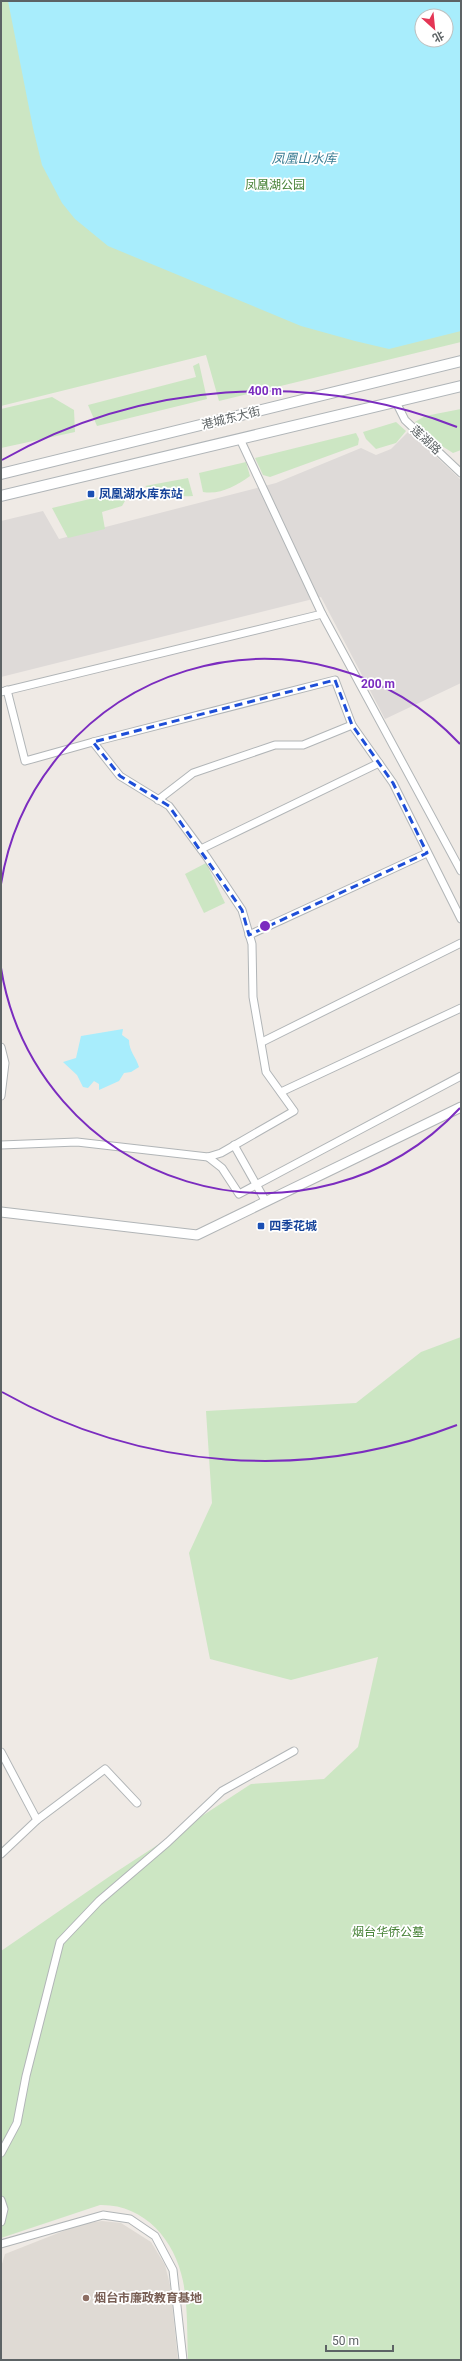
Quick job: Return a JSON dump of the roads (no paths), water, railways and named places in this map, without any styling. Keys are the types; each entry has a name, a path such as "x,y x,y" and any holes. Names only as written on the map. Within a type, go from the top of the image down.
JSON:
{"main road":[{"name":"港城东大街","path":"1,474 461,362"},
{"name":"港城东大街","path":"1,496 461,386"}],"street":[{"name":"莲湖路","path":"396,402 405,420 461,473"},
{"path":"240,439 322,614 461,871"},
{"path":"322,614 4,691 25,761 92,742 335,680 352,725 393,783 461,919"},
{"path":"158,800 193,773 275,746 303,745 352,725"},
{"path":"92,742 120,776 169,806 201,849 242,910 252,944 253,997 266,1072 294,1111 208,1158"},
{"path":"201,849 379,763"},
{"path":"249,935 427,853"},
{"path":"262,1042 461,942"},
{"path":"281,1092 461,1008"},
{"path":"1,1047 5,1063 1,1096"},
{"path":"1,1145 77,1142 208,1158 222,1168 239,1194 461,1076"},
{"path":"1,1212 197,1235 461,1107"},
{"path":"234,1145 266,1202"},
{"path":"1,2153 17,2123 26,2076 60,1942 99,1901 168,1842 222,1791 294,1751"},
{"path":"1,1752 37,1820"},
{"path":"1,1854 37,1820 104,1770 137,1803"},
{"path":"1,2200 4,2210 1,2222"},
{"path":"1,2244 103,2215 130,2219 155,2236 173,2270 183,2360"}],"water":[{"name":"凤凰山水库","path":"8,1 461,1 461,331 389,349 301,326 108,246 75,219 62,203 42,165 33,128"},
{"path":"123,1029 122,1035 129,1040 130,1047 139,1067 131,1072 124,1073 119,1081 99,1090 99,1084 94,1081 88,1088 83,1087 77,1075 63,1062 76,1058 81,1036"}],"place":[{"name":"凤凰湖水库东站","path":"91,494"},
{"name":"四季花城","path":"261,1226"},
{"name":"烟台市廉政教育基地","path":"86,2298"}],"park label":[{"name":"凤凰湖公园","path":"275,185"},
{"name":"烟台华侨公墓","path":"388,1932"}]}
